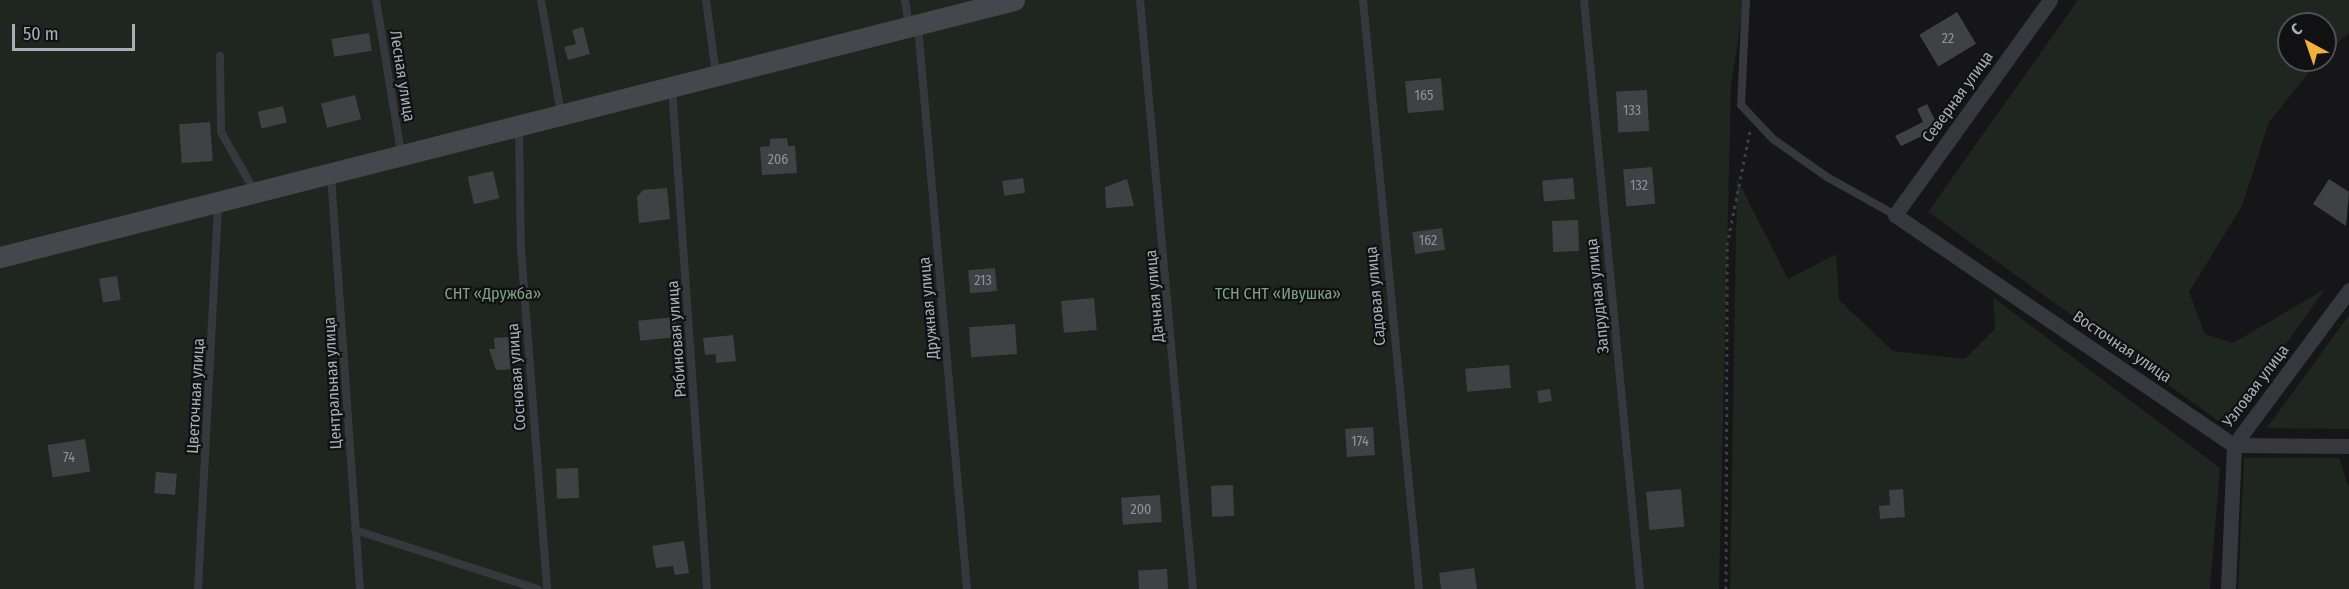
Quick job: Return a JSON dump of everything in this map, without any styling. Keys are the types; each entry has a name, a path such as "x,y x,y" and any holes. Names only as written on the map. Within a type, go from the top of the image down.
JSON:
{"street":[{"path":"0,257 218,205 1014,0"},
{"name":"Северная улица","path":"1895,215 2050,0"},
{"name":"Восточная улица","path":"1895,215 2234,445"},
{"name":"Узловая улица","path":"2228,589 2234,445 2349,290"},
{"path":"2234,445 2349,446"}],"lane":[{"name":"Лесная улица","path":"376,0 402,157"},
{"path":"541,0 561,116"},
{"path":"706,0 717,76"},
{"name":"Дружная улица","path":"905,0 914,25 967,589"},
{"name":"Дачная улица","path":"1140,0 1193,589"},
{"name":"Садовая улица","path":"1363,0 1419,589"},
{"name":"Запрудная улица","path":"1584,0 1640,589"},
{"path":"1746,0 1738,75 1741,105 1753,118 1827,177 1895,215"},
{"path":"220,56 221,132 251,176 255,195"},
{"name":"Рябиновая улица","path":"672,87 707,589"},
{"name":"Сосновая улица","path":"519,127 520,249 547,589"},
{"name":"Центральная улица","path":"332,175 360,589"},
{"name":"Цветочная улица","path":"198,589 218,205"},
{"path":"355,530 538,589"}],"path":[{"path":"1725,589 1727,245 1753,118"}],"green space":[{"path":"0,0 1744,0 1731,86 1719,589 0,589"},
{"path":"2078,0 2349,0 2349,33 2337,44 2337,12 2277,12 2277,72 2309,72 2269,122 2242,206 2189,292 2205,334 2233,343 2325,289 2227,427 1928,212"},
{"path":"1737,179 1788,279 1836,254 1839,300 1893,351 1965,359 1995,329 1993,297 2220,468 2210,589 1730,589"},
{"path":"2349,315 2349,429 2267,428"},
{"path":"2244,458 2339,458 2349,488 2349,589 2238,589"}],"building":[{"path":"1957,12 1976,44 1938,66 1919,35"},
{"path":"583,27 590,54 568,60 564,47 576,44 572,30"},
{"path":"369,33 372,51 334,57 331,39"},
{"path":"1441,78 1444,110 1408,113 1405,81"},
{"path":"1647,90 1649,131 1618,133 1616,92"},
{"path":"355,95 361,119 327,128 321,103"},
{"path":"1927,104 1939,128 1901,146 1895,136 1923,122 1917,109"},
{"path":"283,106 287,123 261,128 258,112"},
{"path":"210,122 213,161 182,163 179,124"},
{"path":"787,138 788,146 795,146 797,173 762,175 760,147 770,146 770,139"},
{"path":"1652,167 1655,204 1626,206 1623,170"},
{"path":"493,171 499,198 474,204 468,177"},
{"path":"1023,178 1025,193 1004,196 1002,181"},
{"path":"1573,178 1575,199 1544,202 1542,181"},
{"path":"1127,179 1134,206 1106,208 1105,187"},
{"path":"2329,179 2349,192 2346,226 2313,204"},
{"path":"667,188 670,219 639,223 637,197 643,190"},
{"path":"1578,220 1579,251 1553,252 1552,221"},
{"path":"1442,228 1445,250 1415,254 1412,232"},
{"path":"995,268 997,291 970,293 968,270"},
{"path":"117,276 121,300 103,303 99,279"},
{"path":"1094,298 1097,330 1064,333 1061,301"},
{"path":"675,317 677,337 640,341 638,321"},
{"path":"1015,324 1017,354 971,357 969,327"},
{"path":"733,335 736,361 716,363 716,354 705,355 703,338"},
{"path":"511,337 518,356 512,356 512,369 496,370 489,349 495,349 494,338"},
{"path":"1509,365 1511,388 1467,392 1465,369"},
{"path":"1550,389 1552,401 1539,403 1537,391"},
{"path":"1373,427 1375,455 1347,457 1345,429"},
{"path":"85,439 90,472 53,478 47,445"},
{"path":"578,468 579,498 557,499 556,469"},
{"path":"156,472 177,474 175,495 154,493"},
{"path":"1233,485 1234,516 1212,517 1211,486"},
{"path":"1681,489 1684,527 1649,530 1646,492"},
{"path":"1903,489 1905,517 1880,519 1879,506 1890,505 1889,490"},
{"path":"1160,495 1162,522 1123,525 1121,498"},
{"path":"684,541 689,573 675,575 673,566 656,568 652,546"},
{"path":"1474,568 1477,589 1441,589 1439,573"},
{"path":"1167,569 1168,589 1139,589 1138,571"}],"park label":[{"name":"СНТ «Дружба»","path":"493,294"},
{"name":"ТСН СНТ «Ивушка»","path":"1278,294"}]}
